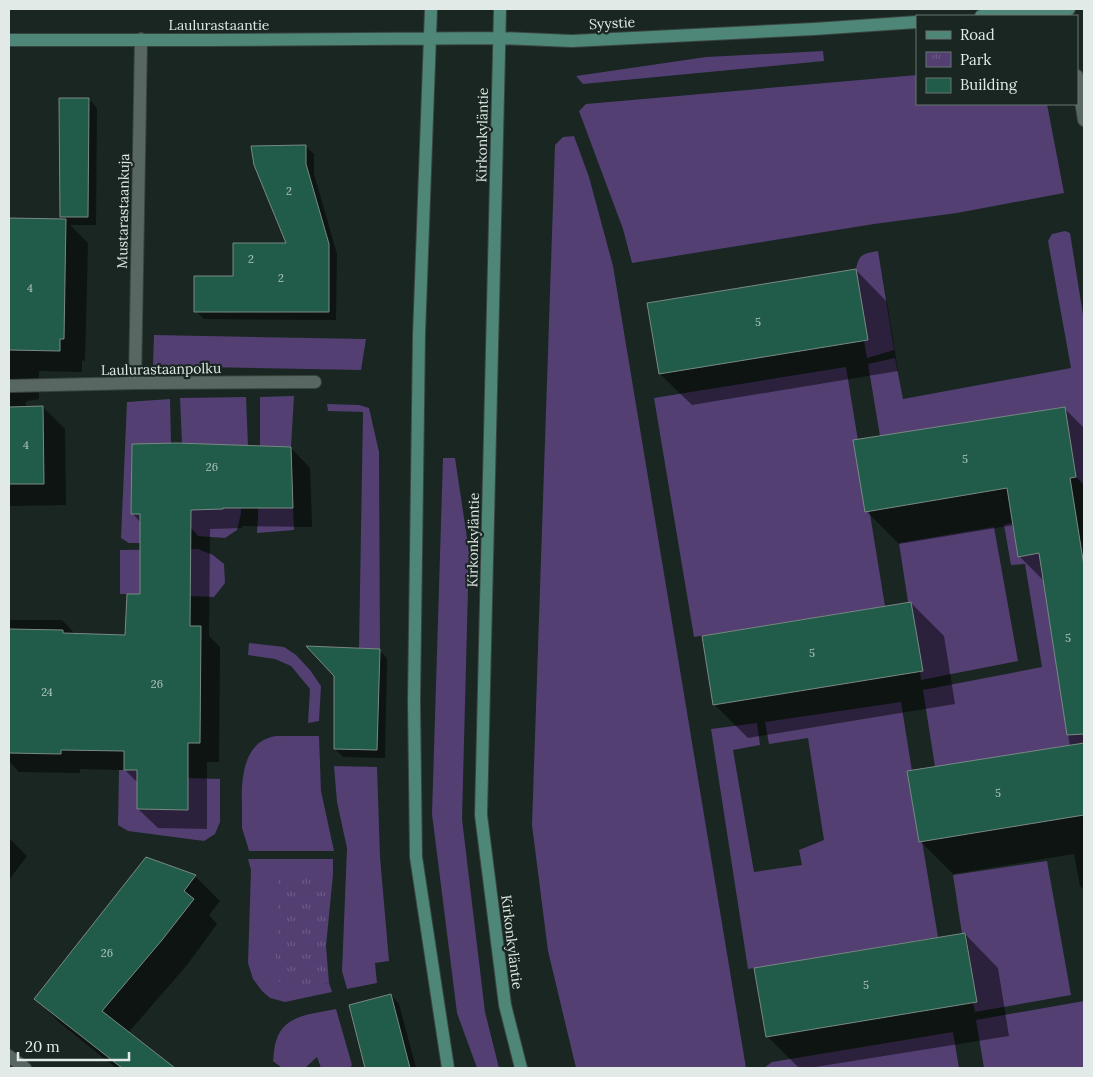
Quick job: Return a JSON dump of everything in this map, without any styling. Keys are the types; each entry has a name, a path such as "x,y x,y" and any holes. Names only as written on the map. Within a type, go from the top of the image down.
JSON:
{"main road":[{"path":"431,9 419,335 414,701 416,857 448,1068"},
{"name":"Kirkonkyläntie","path":"500,9 481,815 505,1005 521,1068"},
{"path":"994,15 1069,9"},
{"name":"Syystie","path":"429,39 499,38 572,41 806,30 916,22"},
{"name":"Laulurastaantie","path":"9,40 429,39"}],"street":[{"name":"Mustarastaankuja","path":"135,383 141,39"},
{"path":"1078,82 1084,120"},
{"name":"Laulurastaanpolku","path":"9,386 314,382"},
{"path":"9,1056 24,1068"}],"green space":[{"path":"823,51 824,61 583,84 576,76 706,57"},
{"path":"916,75 916,105 1047,105 1064,193 957,213 874,224 632,263 623,229 579,111 586,104"},
{"path":"574,136 589,177 613,266 746,1068 576,1068 548,951 532,825 555,145 563,137"},
{"path":"1065,231 1070,233 1084,321 1084,485 1076,477 1064,407 880,436 868,364 895,358 903,399 1071,368 1048,241 1052,234"},
{"path":"878,251 894,350 867,358 864,341 868,340 856,269 863,255"},
{"path":"154,335 366,339 361,370 153,366"},
{"path":"846,367 885,606 694,637 654,398"},
{"path":"294,396 291,447 260,446 260,397"},
{"path":"246,397 248,446 182,444 180,398"},
{"path":"170,399 171,444 132,444 131,514 157,514 188,543 129,543 121,538 127,402"},
{"path":"327,404 359,405 369,408 379,452 380,649 359,648 363,412 328,411"},
{"path":"443,458 455,458 469,551 462,819 485,1012 499,1068 477,1068 457,1013 432,814"},
{"path":"259,496 276,496 276,508 293,508 294,530 257,533"},
{"path":"222,497 241,497 241,513 237,530 225,538 198,536 174,509 222,509"},
{"path":"1012,523 1018,556 1039,553 1064,714 1084,711 1084,743 935,767 923,690 1042,667 1025,564 1011,565 1004,525"},
{"path":"994,527 1018,661 921,680 920,671 923,670 911,602 908,602 899,543"},
{"path":"198,549 213,555 224,564 225,583 214,597 191,596 191,559 140,558 140,594 120,594 120,550"},
{"path":"249,643 284,647 296,655 310,670 321,686 319,721 308,723 310,689 291,666 275,659 248,655"},
{"path":"901,702 912,771 907,772 919,841 922,841 938,937 748,969 711,729 757,723 760,745 733,750 754,872 802,865 799,850 824,840 808,738 769,744 765,722"},
{"path":"277,736 319,736 321,791 334,851 249,851 242,828 243,774 250,753 257,745 265,739"},
{"path":"334,766 377,767 380,857 389,961 375,963 377,983 347,989 342,971 347,848 337,802"},
{"path":"119,770 137,770 137,809 187,810 188,778 220,779 220,822 215,834 204,841 128,831 118,825"},
{"path":"248,859 333,859 333,874 279,874 295,989 329,983 332,992 285,1002 270,998 253,979 248,963 251,870"},
{"path":"1047,861 1071,995 975,1012 973,1003 977,1002 966,933 962,934 953,875"},
{"path":"279,873 333,874 326,946 329,983 297,989 283,985 278,979 275,970"},
{"path":"1084,1001 1084,1068 984,1068 976,1020"},
{"path":"336,1009 352,1065 350,1068 321,1068 317,1057 305,1068 282,1068 273,1061 274,1048 280,1032 292,1020 309,1014"},
{"path":"953,1032 959,1068 764,1068 772,1062"}],"building":[{"path":"59,98 89,98 88,217 60,217"},
{"path":"306,145 306,164 329,244 329,312 194,312 194,276 233,276 233,243 286,243 254,165 251,146"},
{"path":"9,218 66,219 64,339 60,339 60,351 9,350"},
{"path":"856,269 868,340 659,374 647,303"},
{"path":"43,406 44,484 9,484 9,407"},
{"path":"1065,407 1076,477 1070,478 1084,566 1084,734 1067,735 1039,553 1018,557 1007,488 865,512 853,440"},
{"path":"177,443 291,447 293,508 191,510 190,626 201,626 200,743 188,743 188,810 137,809 137,770 124,770 124,751 61,750 61,754 9,753 9,629 63,630 63,633 125,635 127,594 140,594 140,514 131,514 132,444"},
{"path":"911,602 923,671 713,705 702,636"},
{"path":"306,646 380,649 377,750 334,749 334,676"},
{"path":"1084,743 1084,815 919,842 907,771"},
{"path":"146,857 196,875 184,891 194,899 102,1011 175,1068 122,1068 34,999"},
{"path":"965,933 977,1002 766,1037 754,968"},
{"path":"391,994 410,1068 365,1068 349,1005"}]}
